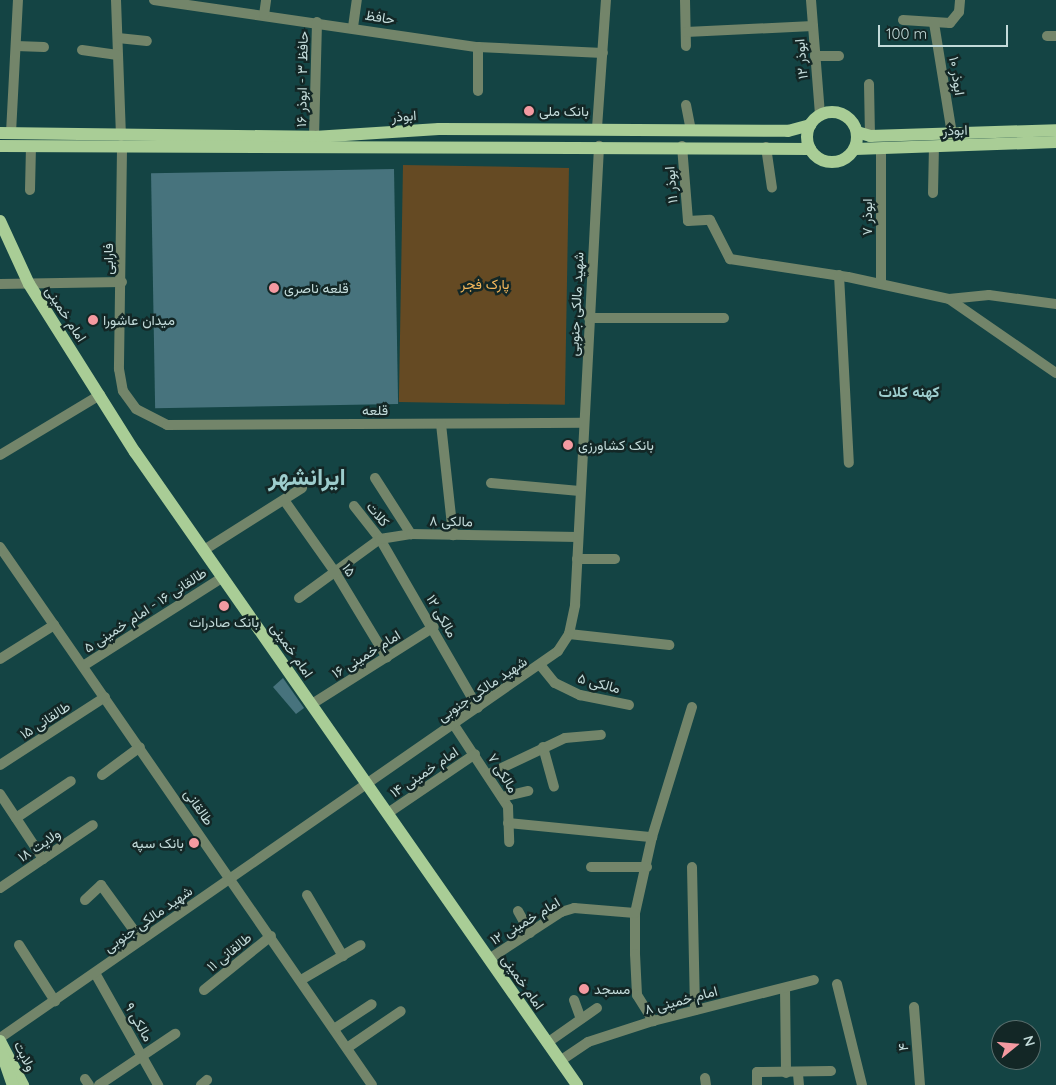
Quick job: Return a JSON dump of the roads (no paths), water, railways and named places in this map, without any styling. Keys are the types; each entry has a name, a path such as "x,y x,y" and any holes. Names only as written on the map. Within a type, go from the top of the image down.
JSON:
{"main road":[{"path":"0,146 122,149 438,151 599,146 766,147 810,149 829,162 844,160 855,149 857,132 854,124 840,113 820,115 810,125 810,149"},
{"name":"ابوذر","path":"6,133 121,136 314,137 439,129 596,128 691,131 788,131 810,125"},
{"path":"438,151 439,129"},
{"name":"ابوذر","path":"857,132 870,136 1056,130"},
{"name":"ابوذر","path":"855,149 882,150 934,146 1056,142"},
{"name":"امام خمینی","path":"0,221 29,284 100,395 222,577 577,1085"},
{"name":"ولایت","path":"0,1041 13,1085"},
{"name":"ولایت","path":"0,1041 23,1085"}],"street":[{"path":"6,133 16,46 18,0"},
{"path":"116,0 121,136"},
{"name":"حافظ","path":"154,0 219,4 264,15 478,47 603,53"},
{"path":"264,15 266,0"},
{"path":"354,27 357,0"},
{"path":"596,128 606,0"},
{"path":"685,0 686,46"},
{"name":"ابوذر ۱۲","path":"811,0 820,115"},
{"path":"903,20 950,23 959,12 960,0"},
{"name":"حافظ ۳ - ابوذر ۱۶","path":"314,137 317,22"},
{"name":"ابوذر ۱۰","path":"934,23 952,134"},
{"path":"686,32 813,26"},
{"path":"118,38 147,41"},
{"path":"16,46 44,47"},
{"path":"478,47 478,91"},
{"path":"82,50 118,56"},
{"path":"814,56 839,56"},
{"path":"869,84 870,136"},
{"path":"686,105 691,131"},
{"name":"شهید مالکی جنوبی","path":"0,1041 230,877 541,666 569,634 577,559 599,146"},
{"name":"ابوذر ۱۱","path":"682,146 688,221 710,220 730,259 839,275"},
{"path":"933,193 934,146"},
{"path":"30,190 31,147"},
{"path":"766,147 772,188"},
{"name":"فارابی","path":"122,149 120,369 129,401 167,426"},
{"name":"ابوذر ۷","path":"880,284 882,150"},
{"path":"849,463 839,275 949,299 989,295 1056,304"},
{"path":"0,284 122,282"},
{"path":"949,299 1056,373"},
{"path":"589,318 724,318"},
{"path":"0,455 100,395"},
{"name":"قلعه","path":"167,426 584,423"},
{"path":"441,424 453,535"},
{"path":"375,478 411,534"},
{"path":"492,483 580,491"},
{"path":"204,550 302,488"},
{"name":"۱۵","path":"284,500 335,572 386,658"},
{"name":"کلات","path":"354,506 380,539"},
{"name":"مالکی ۸","path":"299,598 380,539 411,534 578,537"},
{"name":"مالکی ۱۲","path":"380,539 434,627 478,708"},
{"name":"طالقانی","path":"2,553 105,697 372,1085"},
{"path":"577,559 615,559"},
{"name":"طالقانی ۱۶ - امام خمینی ۵","path":"83,666 222,577"},
{"path":"0,659 54,625"},
{"name":"امام خمینی ۱۶","path":"312,704 434,627"},
{"path":"569,634 669,645"},
{"name":"مالکی ۵","path":"541,666 555,683 580,695 629,705"},
{"name":"طالقانی ۱۵","path":"0,765 105,697"},
{"path":"653,1021 637,995 635,913 647,867 652,837 692,707"},
{"name":"مالکی ۷","path":"454,724 502,797 508,823 509,842"},
{"path":"488,774 542,747 565,738 601,735"},
{"path":"542,747 554,787"},
{"path":"102,775 140,748"},
{"name":"امام خمینی ۱۴","path":"388,813 475,754"},
{"path":"16,818 72,781"},
{"path":"502,797 528,791"},
{"path":"0,794 43,859"},
{"path":"508,823 652,837"},
{"name":"ولایت ۱۸","path":"0,888 94,825"},
{"path":"592,868 647,867"},
{"path":"692,867 695,1010"},
{"path":"85,900 101,885 141,940"},
{"path":"307,895 342,956"},
{"name":"امام خمینی ۱۲","path":"489,959 561,912 574,908 635,913"},
{"path":"518,911 530,933"},
{"name":"طالقانی ۱۱","path":"204,990 271,936"},
{"path":"19,945 55,1001"},
{"path":"301,980 361,945"},
{"name":"مالکی ۹","path":"95,973 158,1085"},
{"name":"امام خمینی ۸","path":"560,1061 588,1042 653,1021 814,980"},
{"path":"837,984 862,1085"},
{"path":"785,988 786,1073"},
{"path":"574,1000 581,1020"},
{"path":"334,1029 372,1004"},
{"name":"۴","path":"914,1007 920,1085"},
{"path":"548,1043 597,1008"},
{"path":"347,1048 401,1011"},
{"path":"99,1085 141,1055 175,1034"},
{"path":"757,1085 757,1072 798,1074 831,1071"},
{"path":"798,1074 799,1085"}],"place":[{"name":"بانک ملی","path":"529,111"},
{"name":"قلعه ناصری","path":"274,288"},
{"name":"میدان عاشورا","path":"93,320"},
{"name":"بانک کشاورزی","path":"568,445"},
{"name":"بانک صادرات","path":"224,606"},
{"name":"بانک سپه","path":"194,843"},
{"name":"مسجد","path":"584,989"}],"district":[{"name":"کهنه کلات","path":"909,392"},
{"name":"ایرانشهر","path":"307,477"}],"park label":[{"name":"پارک فجر","path":"485,284"}]}
